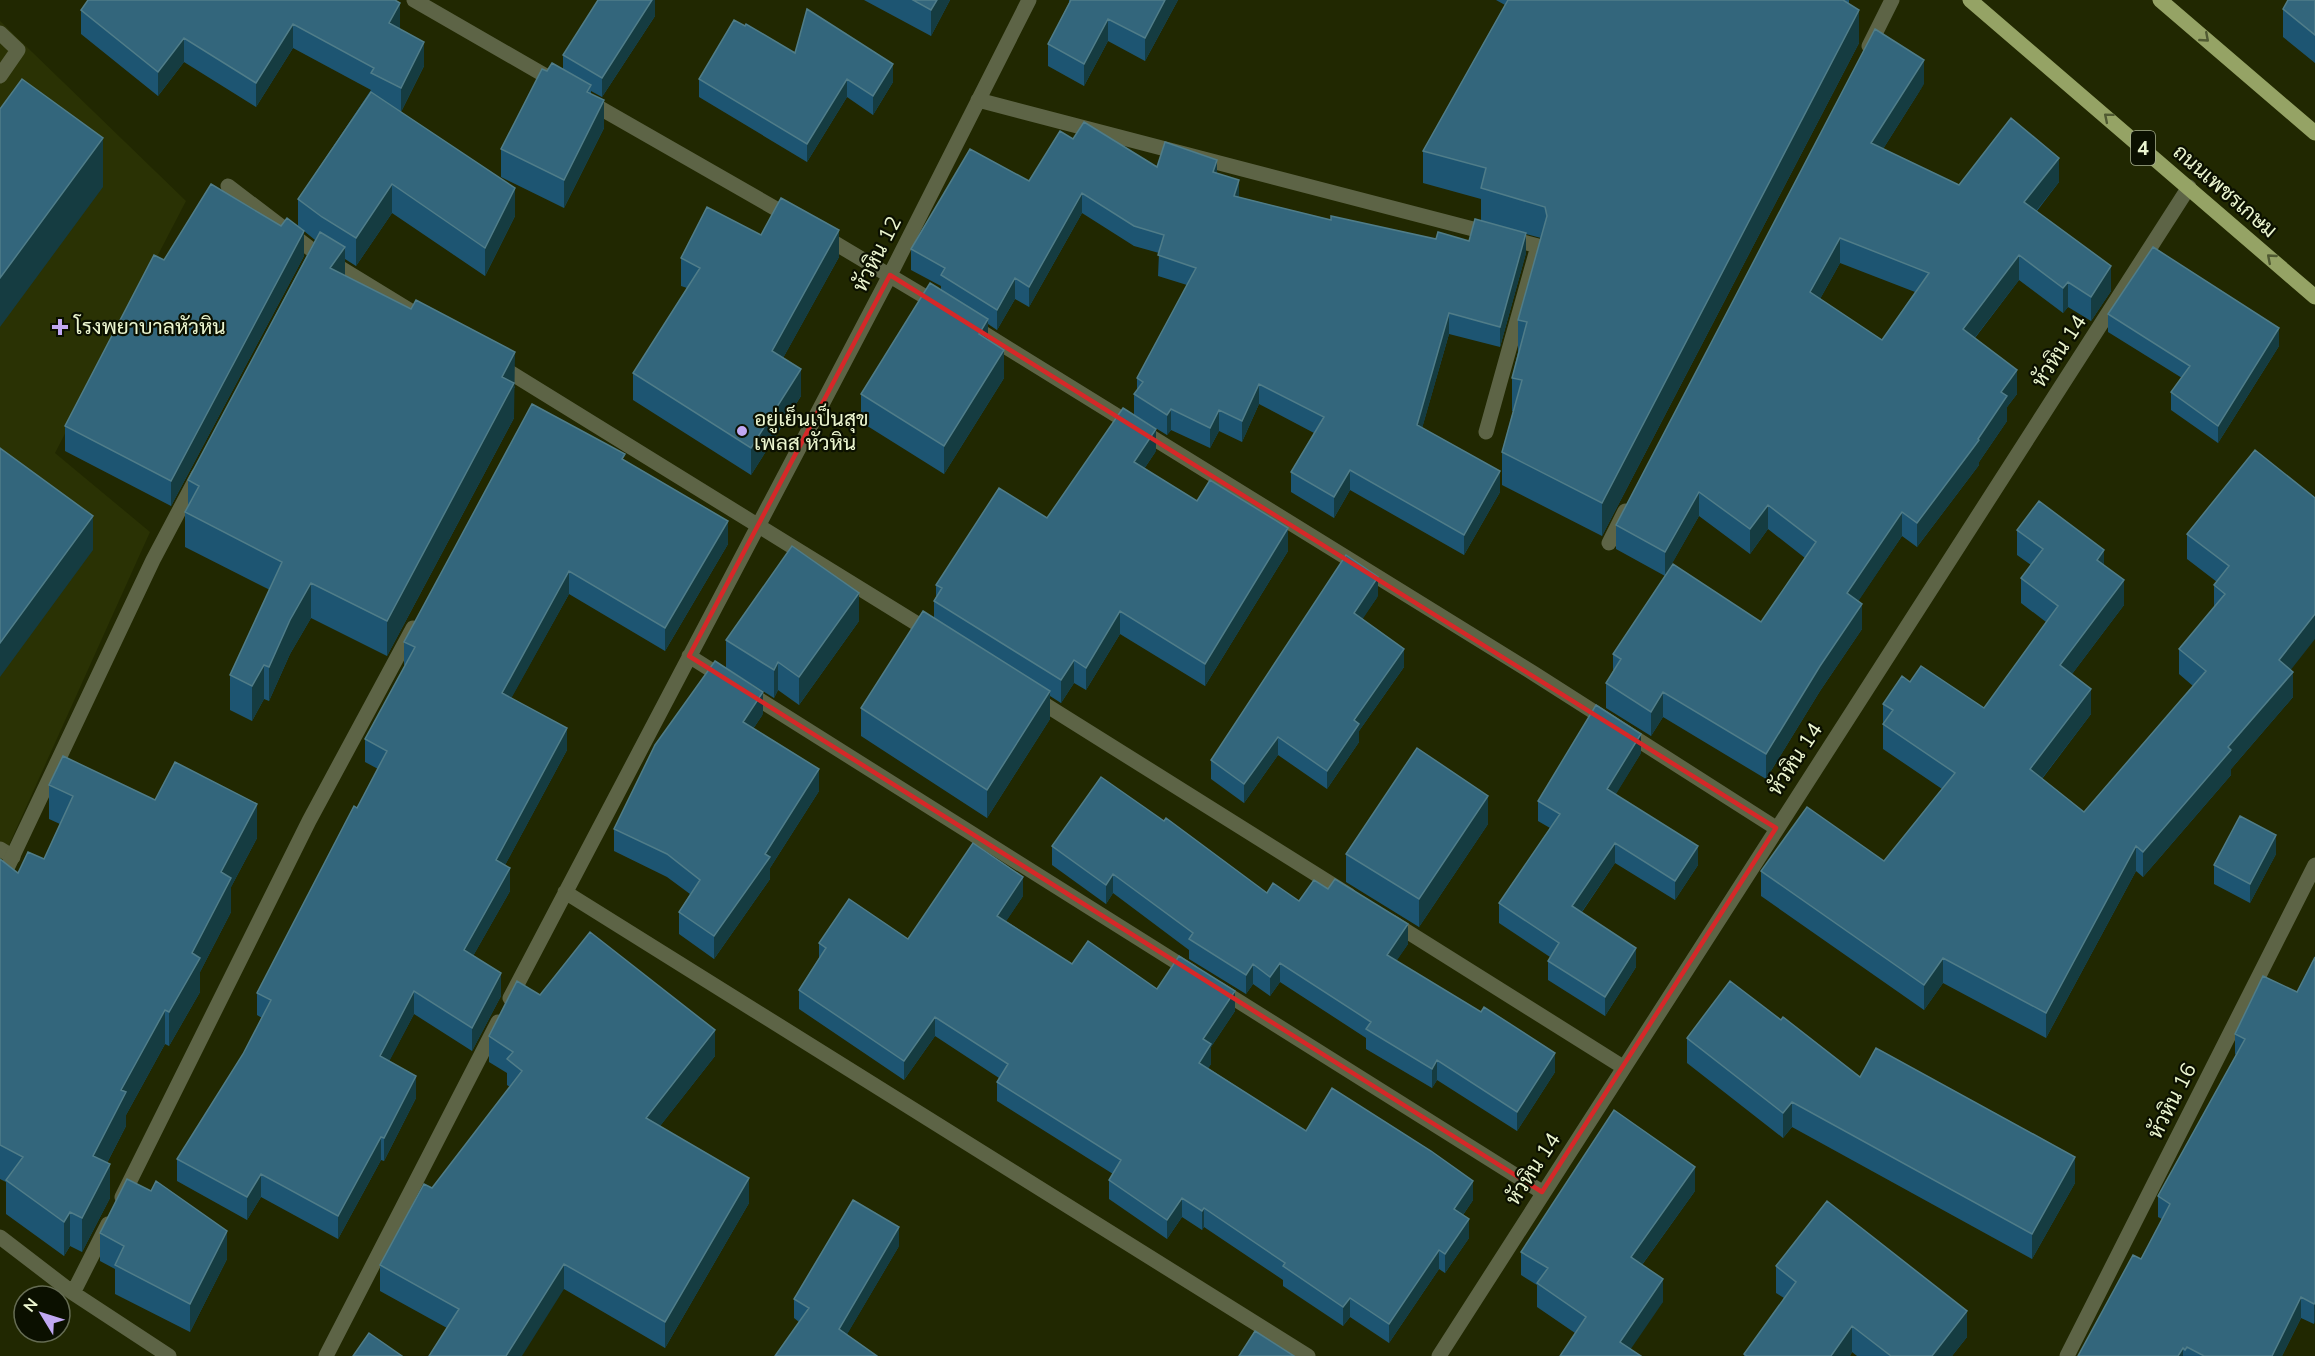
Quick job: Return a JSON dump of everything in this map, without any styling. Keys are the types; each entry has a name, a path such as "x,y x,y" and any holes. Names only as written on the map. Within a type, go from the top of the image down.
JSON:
{"main road":[{"name":"ถนนเพชรเกษม","path":"1970,0 2315,297"},
{"path":"2160,0 2315,134"}],"street":[{"path":"414,0 890,275 1523,667 1776,828"},
{"name":"หัวหิน 12","path":"326,1356 565,892 890,275 1029,0"},
{"path":"1860,63 1892,0"},
{"path":"0,33 18,50 0,76"},
{"path":"978,100 1538,246 1486,432"},
{"path":"228,186 313,258 418,316"},
{"name":"หัวหิน 14","path":"1439,1356 1542,1192 2189,187"},
{"path":"489,359 537,396 759,525 940,638"},
{"path":"0,883 6,853 203,464"},
{"path":"1609,543 1631,501"},
{"path":"73,1293 309,821 422,611"},
{"path":"689,656 1542,1192"},
{"path":"1020,689 1362,903"},
{"name":"หัวหิน 16","path":"2067,1356 2315,865"},
{"path":"565,892 1308,1356"},
{"path":"1382,916 1623,1067"},
{"path":"0,1237 73,1293 169,1356"}],"highlighted area":[{"path":"890,275 1776,828 1542,1192 689,656"}],"shaded area":[{"name":"โรงพยาบาลหัวหิน","path":"0,21 186,201 55,453 150,532 0,865"}],"building":[{"path":"88,0 395,0 400,3 389,23 424,42 401,88 371,73 374,68 293,24 256,83 184,38 158,72 81,10"},
{"path":"598,0 652,0 602,78 563,55"},
{"path":"913,0 937,0 931,10"},
{"path":"1071,0 1165,0 1145,38 1108,19 1084,64 1048,44"},
{"path":"1508,0 1843,0 1859,10 1602,503 1502,452 1522,380 1512,378 1527,322 1518,320 1547,216 1545,207 1481,188 1486,168 1423,151"},
{"path":"2288,0 2315,0 2315,35 2283,9"},
{"path":"807,9 893,64 873,96 847,79 807,144 699,79 734,20 745,26 746,24 795,53"},
{"path":"1875,29 1924,60 1871,143 1959,185 2011,118 2059,158 2024,202 2111,266 2091,297 2068,282 2063,288 2019,255 1963,329 2017,370 2001,392 2007,396 1979,440 1917,523 1902,512 1847,593 1862,604 1820,666 1766,754 1663,692 1651,712 1606,683 1621,659 1613,654 1673,564 1761,622 1816,542 1768,505 1750,529 1699,492 1665,552 1616,525","holes":["1840,238 1929,273 1882,340 1810,292"]},
{"path":"552,63 591,85 587,92 604,100 564,180 501,149 542,69 547,71"},
{"path":"22,79 103,138 0,278 0,109"},
{"path":"371,92 515,188 485,248 392,184 356,238 298,199"},
{"path":"1084,122 1157,167 1165,142 1217,160 1213,172 1239,180 1234,196 1331,220 1331,216 1436,239 1438,232 1469,241 1475,219 1526,233 1500,327 1449,313 1417,425 1500,471 1464,535 1350,470 1334,497 1291,472 1324,417 1259,384 1242,421 1219,410 1210,428 1171,409 1167,415 1134,394 1143,382 1137,378 1196,268 1158,255 1164,235 1134,226 1082,193 1029,287 1015,278 997,310 941,275 945,268 911,249 970,149 1029,181 1060,131 1073,139"},
{"path":"211,184 281,226 287,218 304,231 171,481 65,426 154,255 164,260"},
{"path":"781,198 839,230 772,351 801,369 751,448 633,373 700,268 681,258 707,207 761,235"},
{"path":"320,232 345,247 330,268 411,309 416,300 515,352 502,377 514,383 387,621 311,583 290,620 269,667 264,665 252,686 230,675 282,562 185,512 199,486 188,480"},
{"path":"2153,247 2279,328 2218,426 2171,392 2190,366 2108,314"},
{"path":"930,283 988,319 979,334 1004,350 944,446 861,394"},
{"path":"532,404 625,454 622,459 728,521 665,628 569,571 502,693 567,728 496,860 510,868 464,950 501,973 472,1028 414,991 380,1056 416,1076 384,1138 381,1137 338,1216 261,1174 247,1197 177,1159 243,1054 271,1000 257,993 354,806 357,808 387,751 365,739 415,647 404,642"},
{"path":"1123,408 1156,429 1134,462 1197,501 1210,480 1288,528 1205,664 1120,611 1086,668 1074,660 1061,680 934,601 942,588 936,585 999,488 1047,518"},
{"path":"0,448 93,516 0,643"},
{"path":"2255,450 2315,498 2315,614 2279,660 2293,672 2228,747 2231,750 2143,852 2136,846 2046,1013 1943,958 1924,985 1761,871 1807,807 1884,861 1955,773 1883,724 1893,710 1883,704 1902,676 1910,682 1921,666 1984,708 2058,606 2021,578 2043,549 2017,530 2039,501 2104,550 2097,560 2124,580 2060,665 2091,689 2030,769 2084,812 2206,671 2179,649 2225,594 2214,585 2229,566 2187,534"},
{"path":"792,546 859,593 799,677 778,662 774,670 726,640"},
{"path":"1346,555 1378,577 1354,613 1404,649 1354,720 1359,724 1327,771 1278,737 1244,784 1211,760"},
{"path":"923,611 1050,691 987,790 861,708"},
{"path":"715,661 763,692 743,722 819,769 765,854 770,857 714,936 679,912 700,880 667,854 614,829 655,745"},
{"path":"1596,705 1641,734 1607,789 1698,846 1675,881 1615,843 1572,906 1636,948 1605,997 1548,961 1559,943 1499,903 1560,814 1538,801"},
{"path":"1417,748 1488,796 1419,899 1346,854"},
{"path":"63,756 155,800 175,762 257,804 221,872 231,878 192,953 200,958 169,1012 165,1010 121,1090 126,1092 93,1156 110,1164 82,1218 70,1212 64,1222 6,1180 23,1157 0,1145 0,859 18,873 28,852 44,859 73,796 49,785"},
{"path":"1101,777 1164,821 1166,818 1267,893 1273,883 1299,901 1314,880 1328,889 1335,879 1408,924 1387,955 1481,1012 1484,1007 1555,1053 1517,1112 1437,1060 1432,1069 1366,1029 1371,1022 1280,963 1270,977 1253,964 1246,975 1189,939 1193,933 1113,874 1106,885 1052,846"},
{"path":"2240,816 2276,835 2250,884 2214,865"},
{"path":"973,843 1023,877 997,916 1072,964 1088,941 1157,989 1179,956 1235,991 1203,1039 1211,1044 1199,1063 1306,1131 1332,1088 1431,1151 1473,1181 1454,1209 1469,1219 1445,1254 1439,1250 1389,1324 1350,1298 1343,1307 1283,1266 1285,1263 1204,1208 1202,1211 1182,1198 1167,1220 1109,1180 1121,1160 997,1082 1008,1064 935,1017 904,1061 799,990 826,948 819,943 849,899 908,939"},
{"path":"590,932 715,1030 646,1118 749,1178 665,1322 564,1264 506,1356 429,1356 459,1309 380,1265 424,1184 432,1188 522,1071 507,1059 513,1052 489,1036 517,981 540,995"},
{"path":"2315,957 2314,1304 2301,1297 2272,1356 2204,1356 2187,1347 2185,1350 2183,1348 2178,1356 2078,1356 2133,1255 2141,1259 2170,1204 2158,1196 2245,1039 2235,1034 2263,976 2297,992"},
{"path":"1730,981 1781,1020 1783,1017 1860,1077 1876,1048 2075,1157 2032,1234 1792,1102 1783,1113 1687,1038"},
{"path":"1614,1110 1695,1167 1631,1257 1663,1279 1620,1342 1641,1356 1560,1356 1586,1317 1537,1283 1548,1268 1521,1252"},
{"path":"127,1179 151,1191 156,1181 227,1231 190,1304 115,1265 124,1246 100,1233"},
{"path":"853,1200 899,1227 839,1329 877,1356 775,1356 809,1308 794,1299"},
{"path":"1827,1201 1967,1311 1932,1356 1891,1356 1852,1326 1831,1356 1747,1356 1744,1354 1796,1282 1776,1266"},
{"path":"1255,1331 1294,1356 1239,1356"},
{"path":"369,1333 402,1356 353,1356"}],"place":[{"name":"โรงพยาบาลหัวหิน","path":"60,327"},
{"name":"อยู่เย็นเป็นสุข เพลส หัวหิน","path":"742,431"}]}
